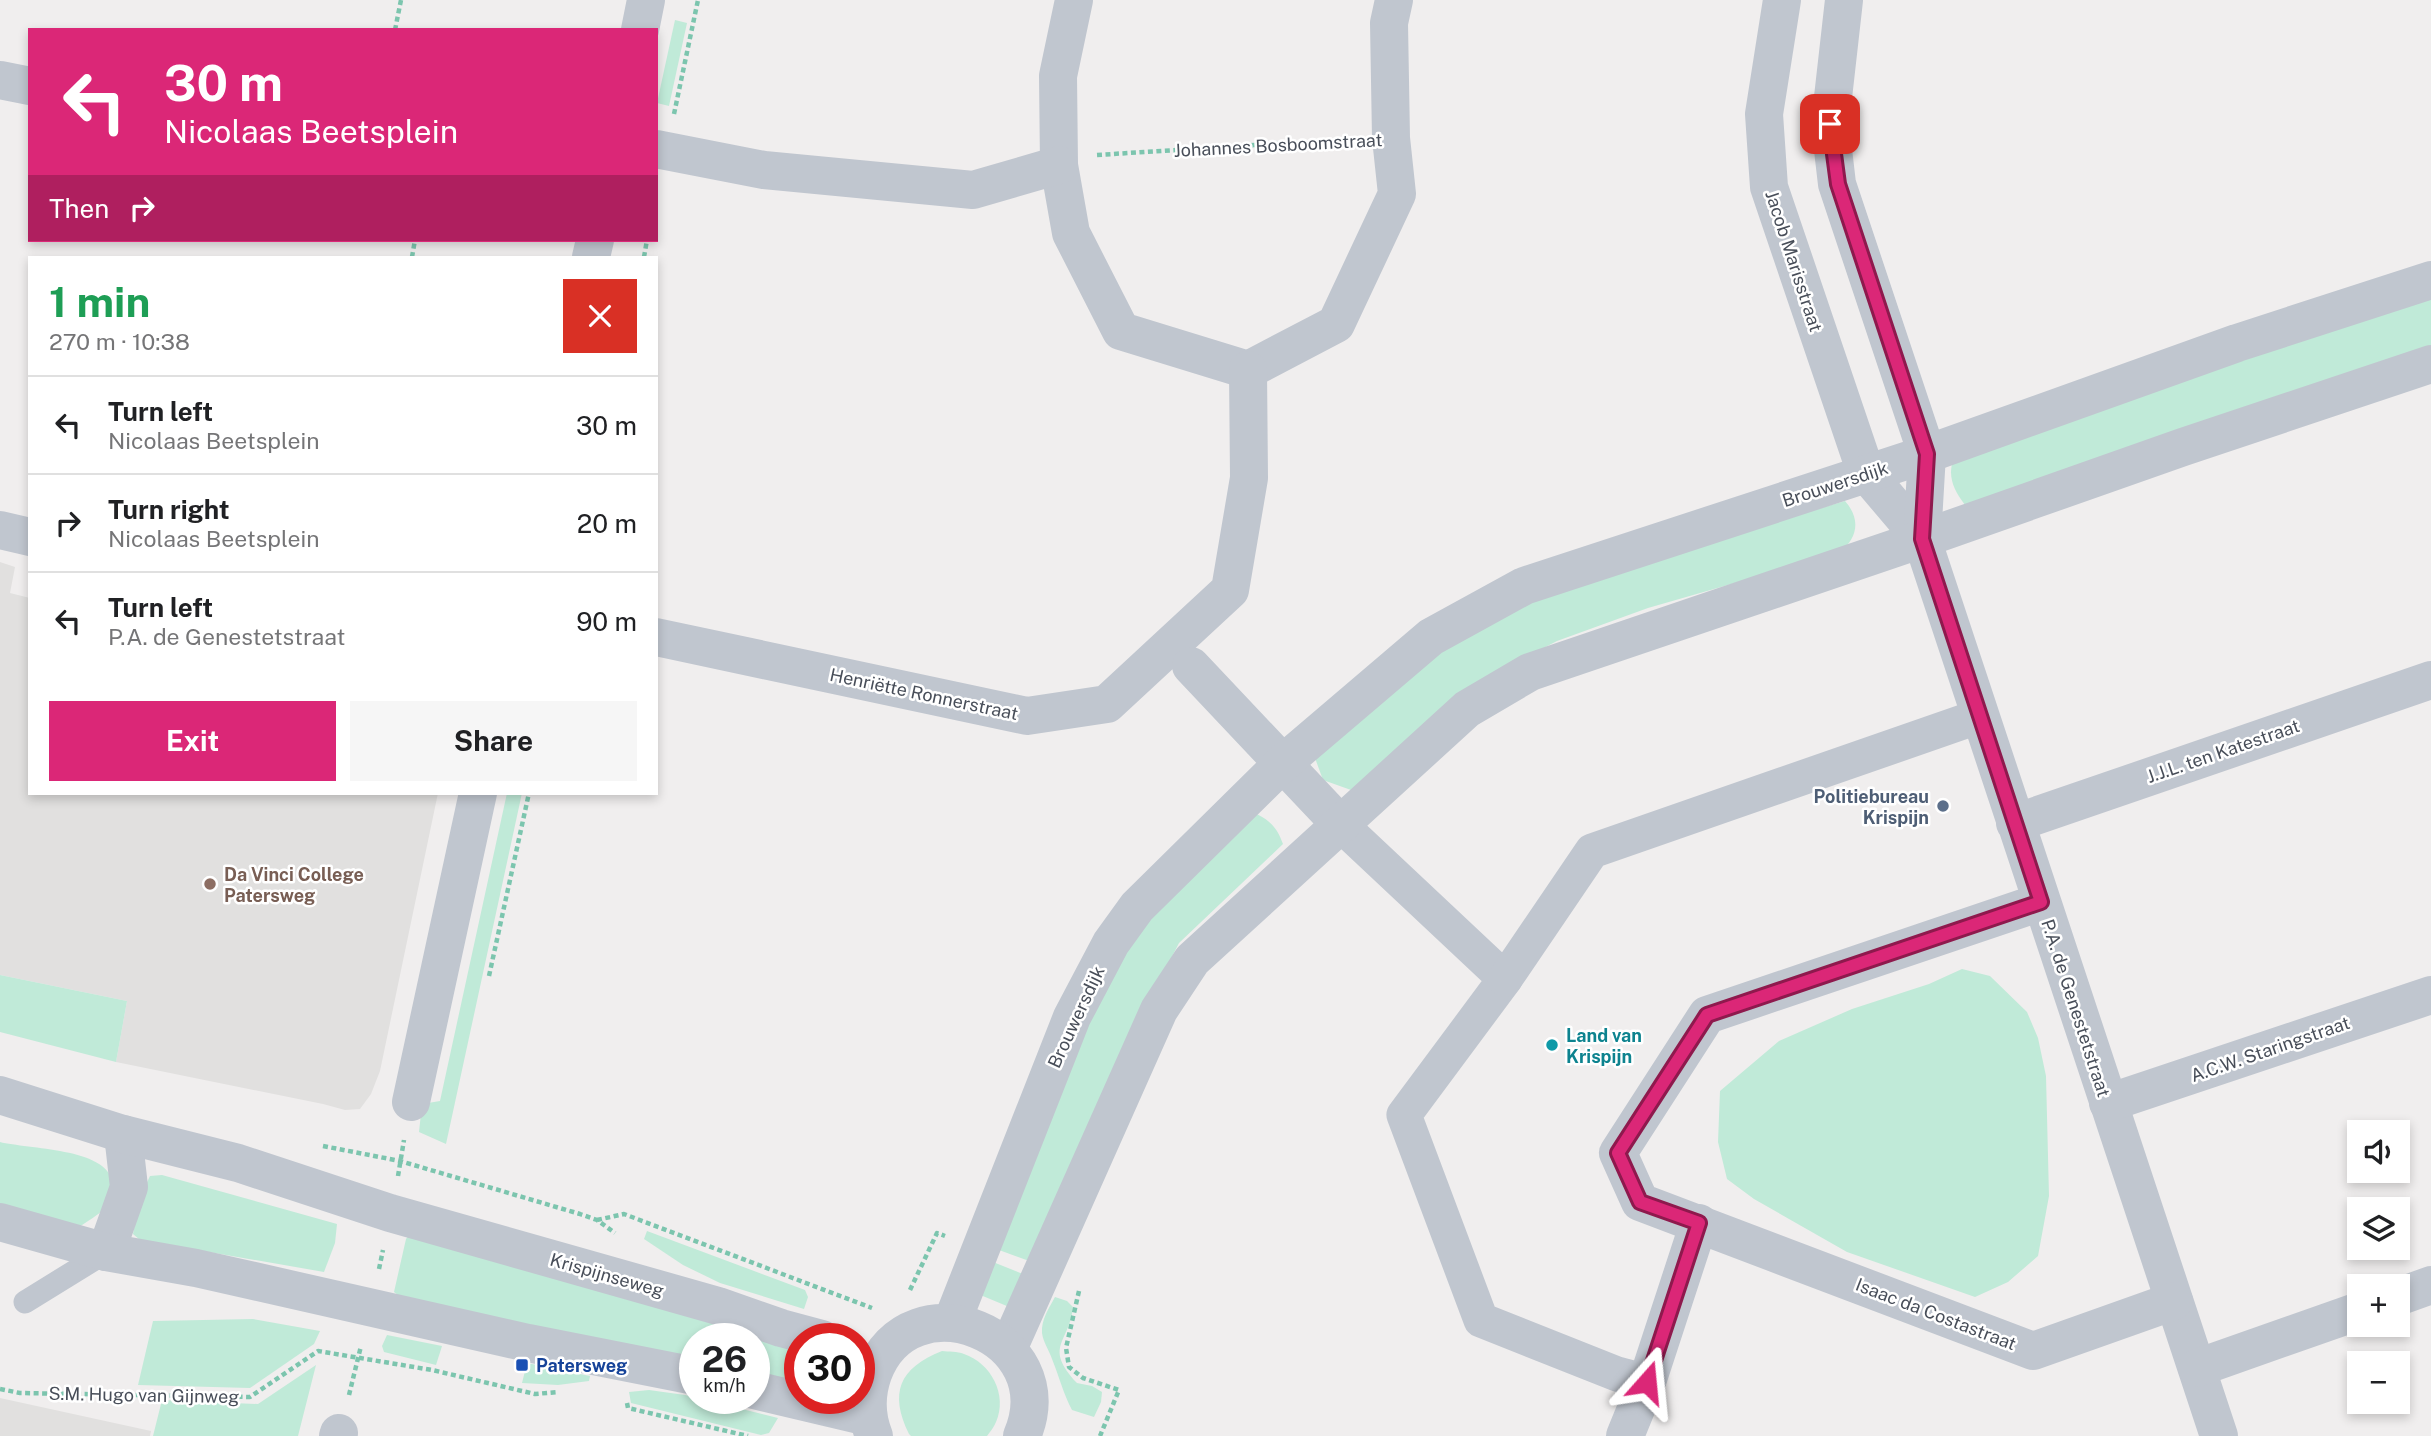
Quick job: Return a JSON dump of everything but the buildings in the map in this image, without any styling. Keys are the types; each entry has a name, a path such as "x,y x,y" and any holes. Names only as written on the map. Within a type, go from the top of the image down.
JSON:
{"street":[{"path":"640,28 646,0"},
{"path":"1074,0 1058,76 1059,165 1071,233 1121,331 1248,370"},
{"path":"1391,138 1389,23 1394,0"},
{"name":"Jacob Marisstraat","path":"1782,0 1764,114 1769,187 1866,473"},
{"path":"1844,0 1830,124 1838,184 1927,454 1922,539"},
{"path":"0,80 28,86"},
{"name":"Johannes Bosboomstraat","path":"1248,370 1336,324 1396,194 1391,138"},
{"path":"661,150 764,170 973,190 1059,165"},
{"name":"Brouwersdijk","path":"952,1322 1072,1017 1111,943 1137,907 1282,764 1431,638 1524,586 1927,454 2237,343 2431,280"},
{"path":"1009,1349 1159,1010 1192,960 1467,709 1530,671 2431,364"},
{"name":"Henriëtte Ronnerstraat","path":"658,637 1027,716 1107,704 1182,655 1230,590 1249,478 1248,370"},
{"path":"1866,473 1922,539"},
{"path":"0,530 28,537"},
{"name":"P.A. de Genestetstraat","path":"1922,539 2220,1436"},
{"path":"1182,655 1341,825 1505,979"},
{"name":"J.J.L. ten Katestraat","path":"2015,822 2431,680"},
{"path":"1647,1382 1618,1374 1481,1320 1404,1115 1505,979 1592,851 1980,716"},
{"path":"411,1102 478,795"},
{"name":"Isaac da Costastraat","path":"2041,902 1707,1015 1618,1153 1640,1202 2033,1351 2174,1301"},
{"name":"A.C.W. Staringstraat","path":"2108,1103 2431,995"},
{"path":"0,1095 123,1134 238,1163 390,1213"},
{"path":"106,1252 129,1187 123,1134"},
{"name":"Krispijnseweg","path":"390,1213 718,1306 784,1329"},
{"path":"0,1222 106,1252 196,1268 528,1343 679,1373"},
{"path":"1625,1436 1647,1382 1699,1223"},
{"path":"2410,1293 2431,1285"},
{"path":"2197,1368 2347,1315"},
{"path":"875,1350 921,1327 952,1322 983,1330 1009,1349 1020,1367 1027,1387 1030,1434"},
{"path":"770,1395 871,1427"}],"lane":[{"path":"25,1302 106,1252"}],"path":[{"path":"395,28 401,0"},
{"path":"661,150 698,0"},
{"name":"Johannes Bosboomstraat","path":"1059,165 1083,156 1391,138"},
{"path":"489,976 529,795"},
{"path":"390,1213 411,1102"},
{"path":"400,1161 597,1220 624,1214 825,1290"},
{"name":"S.M. Hugo van Gijnweg","path":"0,1389 20,1394 250,1396 318,1351 359,1356"},
{"path":"625,1395 628,1408 748,1436"}],"shaded area":[{"name":"Da Vinci College Patersweg","path":"0,562 15,567 10,593 28,598 28,795 438,795 380,1071 371,1094 360,1109 345,1110 116,1062 127,1001 0,975"},
{"path":"0,1398 151,1431 150,1436 0,1436"}],"green space":[{"path":"675,20 687,23 669,106 658,103"},
{"path":"2431,290 2431,349 1965,505 1954,488 1951,470 1954,457"},
{"path":"1845,501 1853,515 1855,528 1850,541 1839,553 1648,608 1557,641 1500,671 1351,790 1323,780 1315,758 1439,644 1528,594"},
{"path":"507,795 522,795 446,1144 419,1132 422,1104 440,1101"},
{"path":"1252,812 1272,824 1283,844 1179,943 1142,1015 1032,1262 999,1250 1063,1071 1146,910"},
{"path":"1962,969 1990,976 2027,1012 2038,1038 2046,1076 2049,1196 2038,1256 2008,1282 1975,1297 1847,1252 1754,1199 1727,1179 1718,1142 1720,1091 1779,1041 1852,1009 1929,984"},
{"path":"0,975 127,1001 116,1062 0,1032"},
{"path":"0,1142 65,1152 97,1162 107,1171 112,1182 107,1204 79,1227 0,1208"},
{"path":"162,1175 337,1224 335,1243 324,1272 140,1240 133,1234 140,1197 150,1176"},
{"path":"647,1231 805,1290 808,1297 804,1309 720,1283 683,1265 644,1239"},
{"path":"409,1235 711,1323 679,1323 679,1359 402,1298 394,1292"},
{"path":"993,1262 1028,1276 1014,1309 978,1294"},
{"path":"1055,1297 1067,1301 1073,1307 1061,1345 1061,1361 1077,1383 1092,1386 1102,1392 1094,1417 1072,1410 1044,1340 1043,1323"},
{"path":"253,1319 320,1331 314,1344 250,1388 138,1385 153,1321"},
{"path":"387,1335 442,1346 436,1365 384,1352 382,1346"},
{"path":"770,1340 784,1344 784,1382 770,1379"},
{"path":"942,1351 959,1352 974,1358 995,1381 1000,1401 999,1412 987,1436 909,1434 900,1406 902,1384 916,1365"},
{"path":"527,1363 590,1376 589,1381 558,1385 522,1383"},
{"path":"316,1365 298,1436 153,1436 162,1400 258,1404"},
{"path":"649,1390 679,1394 679,1414 762,1414 778,1418 769,1433 761,1435 631,1403 629,1392"}],"place":[{"name":"Politiebureau Krispijn","path":"1943,806"},
{"name":"Da Vinci College Patersweg","path":"210,884"},
{"name":"Land van Krispijn","path":"1552,1045"},
{"name":"Patersweg","path":"522,1365"}],"route":[{"path":"1647,1382 1699,1223 1640,1202 1618,1153 1707,1015 2041,902 1922,539 1927,454 1838,184 1830,124"}]}
